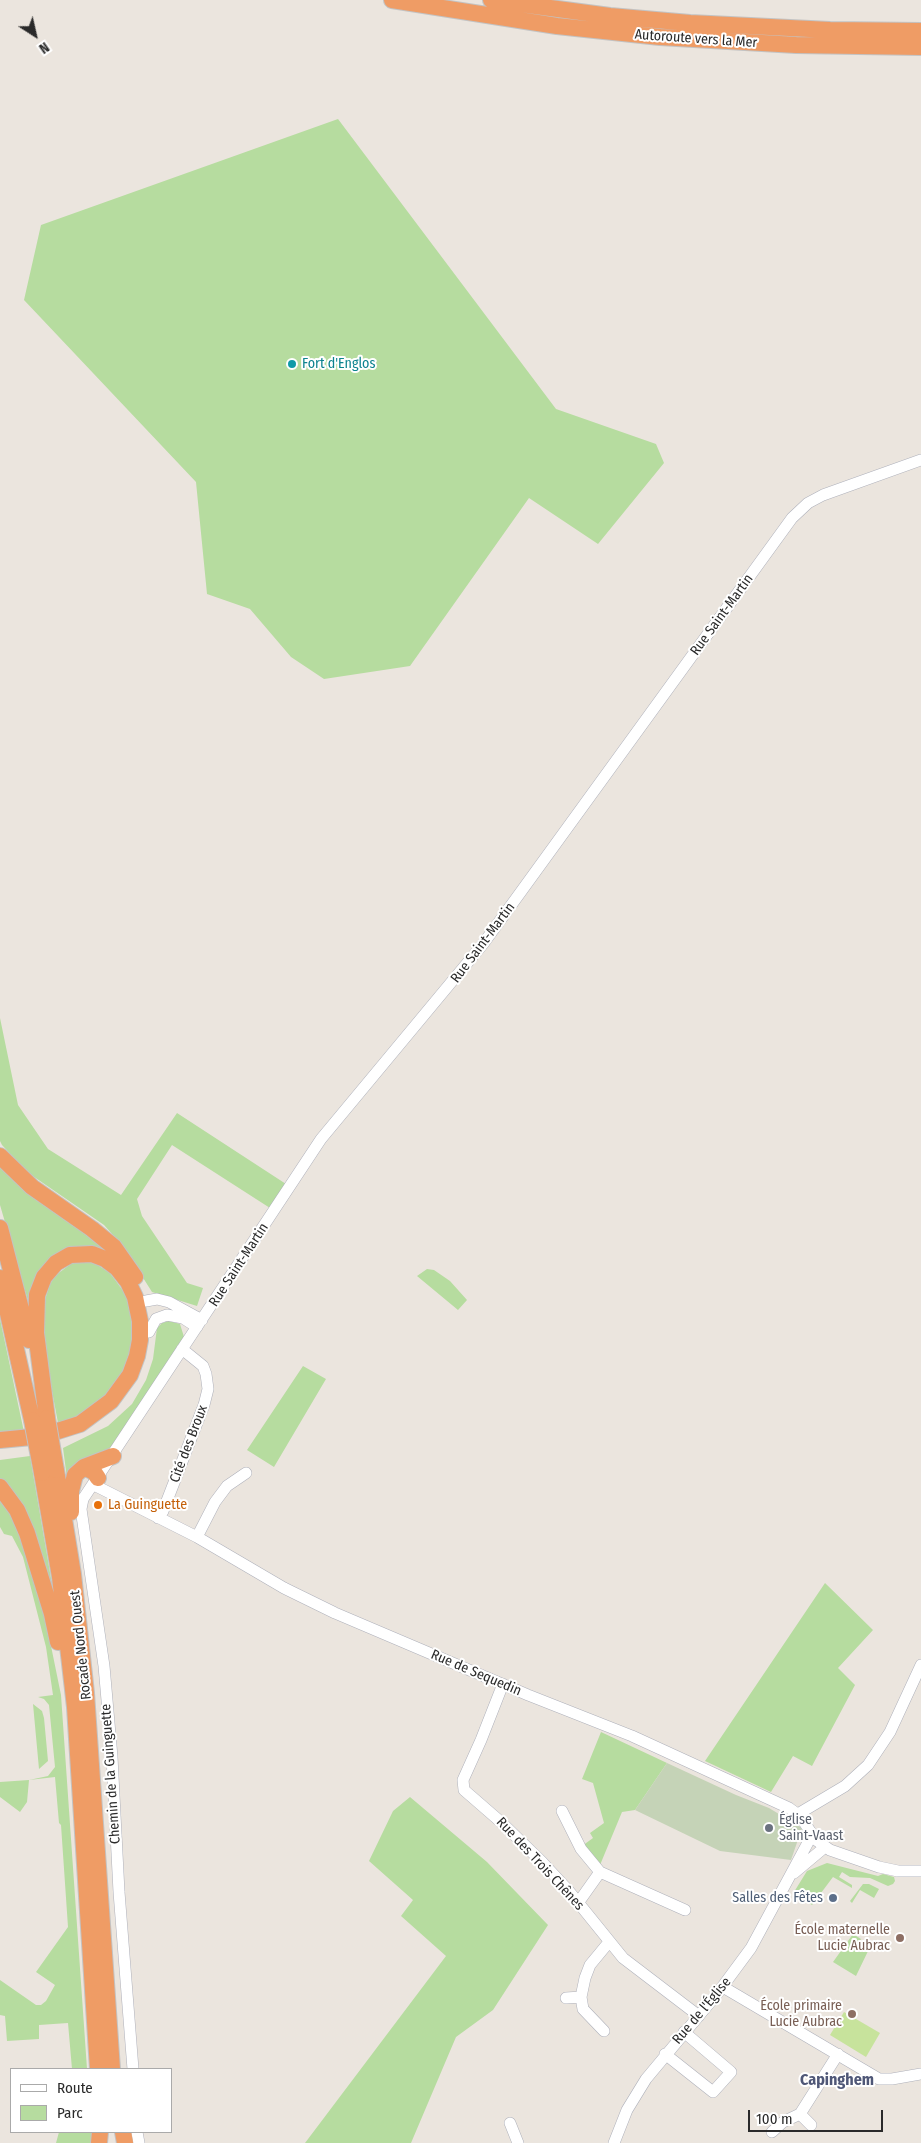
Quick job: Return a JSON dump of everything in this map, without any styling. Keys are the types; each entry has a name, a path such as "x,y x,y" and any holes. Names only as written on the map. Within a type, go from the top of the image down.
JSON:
{"highway":[{"name":"Autoroute vers la Mer","path":"392,0 472,14 609,32 714,42 921,47"},
{"path":"491,0 610,16 698,23 821,29 921,31"},
{"path":"0,1156 32,1187 92,1229 114,1247 130,1267 146,1301 141,1312 147,1354 138,1376 123,1402 104,1420 81,1433 59,1441 23,1448 0,1449"},
{"name":"Rocade Nord Ouest","path":"0,1228 17,1292 49,1471 73,1574 86,1693 113,2068"},
{"path":"0,1440 29,1438 63,1431 80,1424 101,1410 118,1392 133,1366 144,1326 135,1297 128,1282 117,1268 105,1259 92,1254 78,1253 62,1259 49,1269 40,1285 37,1296 36,1320 40,1419"},
{"name":"Rocade Nord Ouest","path":"0,1278 40,1419"},
{"path":"86,1693 85,1626 70,1501 75,1475 84,1467 113,1456"},
{"path":"84,1467 94,1472 96,1481"},
{"name":"Rocade Nord Ouest","path":"49,1471 74,1707 98,2068"},
{"path":"0,1487 17,1510 27,1532 52,1614 74,1707"}],"street":[{"name":"Rue Saint-Martin","path":"96,1481 321,1139 483,944 792,518 808,503 823,495 921,460"},
{"path":"146,1301 169,1302 200,1324"},
{"path":"144,1326 167,1315 200,1324"},
{"name":"Cité des Broux","path":"158,1518 163,1511 204,1405 208,1388 206,1374 202,1366 182,1348"},
{"path":"196,1537 227,1486 246,1473"},
{"name":"Rue de Sequedin","path":"96,1481 284,1588 327,1609 503,1684 632,1736 789,1808 798,1814 812,1835 827,1849"},
{"name":"Chemin de la Guinguette","path":"96,1481 83,1499 81,1509 104,1675 133,2068"},
{"path":"798,1814 845,1786 868,1765 890,1732 921,1665"},
{"name":"Rue des Trois Chênes","path":"503,1684 482,1740 464,1780 463,1787 531,1850 628,1963 668,1990 698,2016"},
{"path":"562,1811 581,1850 600,1872 685,1910"},
{"path":"790,1879 812,1835"},
{"path":"790,1879 800,1867 827,1849 879,1867 898,1871 921,1871"},
{"path":"578,1903 600,1872"},
{"name":"Rue de l'Église","path":"614,2143 631,2102 665,2054 723,1987 751,1948 790,1879"},
{"path":"604,2031 583,2010 581,1998 590,1965 609,1942"},
{"path":"723,1987 874,2076 884,2080 921,2074"},
{"path":"566,1998 581,1998"},
{"path":"665,2054 713,2092 731,2072 684,2032"},
{"path":"772,2132 784,2122 800,2114 838,2054"},
{"path":"800,2114 811,2125"},
{"path":"510,2123 518,2143"}],"green space":[{"path":"338,119 556,409 656,444 664,463 598,544 529,498 410,666 324,679 291,657 250,609 207,594 196,482 24,300 41,225"},
{"path":"0,1018 18,1105 48,1149 121,1195 177,1113 286,1184 270,1208 172,1145 137,1199 142,1216 187,1283 203,1288 197,1306 152,1292 123,1246 104,1225 27,1172 2,1145 0,1141"},
{"path":"0,1163 101,1241 127,1269 62,1254 31,1311 0,1205"},
{"path":"93,1262 110,1273 129,1299 135,1333 127,1366 106,1397 83,1416 59,1428 43,1344 41,1312 52,1278 72,1263"},
{"path":"427,1269 434,1270 450,1281 467,1300 458,1310 417,1276"},
{"path":"0,1319 24,1432 0,1433"},
{"path":"169,1321 180,1324 184,1337 167,1365 110,1453 68,1486 63,1448 108,1426 132,1404 146,1380 153,1359 157,1328 162,1323"},
{"path":"303,1366 326,1379 274,1467 247,1450"},
{"path":"30,1456 54,1600 0,1479 0,1460"},
{"path":"0,1497 16,1522 40,1592 61,1695 87,2068 72,2068 68,2023 39,2025 39,2039 7,2041 5,2016 0,2015 0,1980 36,2005 41,2005 46,2001 55,1985 36,1972 68,1927 61,1825 59,1823 55,1777 29,1780 48,1776 55,1767 49,1705 44,1699 38,1697 53,1695 46,1647 23,1557 12,1536 4,1534 0,1527"},
{"path":"825,1583 873,1630 838,1668 855,1685 812,1766 793,1756 771,1792 705,1761"},
{"path":"33,1704 42,1711 44,1718 48,1761 39,1769"},
{"path":"601,1732 667,1763 635,1810 622,1812 600,1865 582,1846 593,1838 590,1833 604,1823 593,1783 582,1779"},
{"path":"667,1763 769,1808 802,1828 791,1860 720,1851 635,1810"},
{"path":"29,1780 27,1802 20,1812 0,1797 0,1782"},
{"path":"410,1797 487,1862 548,1925 493,2010 456,2037 411,2143 305,2143 446,1956 401,1916 413,1900 369,1861 393,1811"},
{"path":"827,1863 878,1876 883,1874 894,1877 895,1881 888,1886 870,1878 850,1877 842,1872 839,1877 852,1885 852,1888 833,1877 812,1905 794,1892 807,1871"},
{"path":"863,1884 869,1884 879,1889 874,1898 860,1890 852,1903 850,1901"},
{"path":"853,1934 861,1939 857,1947 864,1952 868,1945 870,1947 856,1976 833,1962"},
{"path":"844,2012 880,2033 866,2057 830,2035"},
{"path":"59,2133 92,2133 92,2143 56,2143"}],"place":[{"name":"Fort d'Englos","path":"292,364"},
{"name":"La Guinguette","path":"98,1505"},
{"name":"Église Saint-Vaast","path":"769,1828"},
{"name":"Salles des Fêtes","path":"833,1898"},
{"name":"École maternelle Lucie Aubrac","path":"900,1938"},
{"name":"École primaire Lucie Aubrac","path":"852,2014"}],"district":[{"name":"Capinghem","path":"837,2081"}]}
